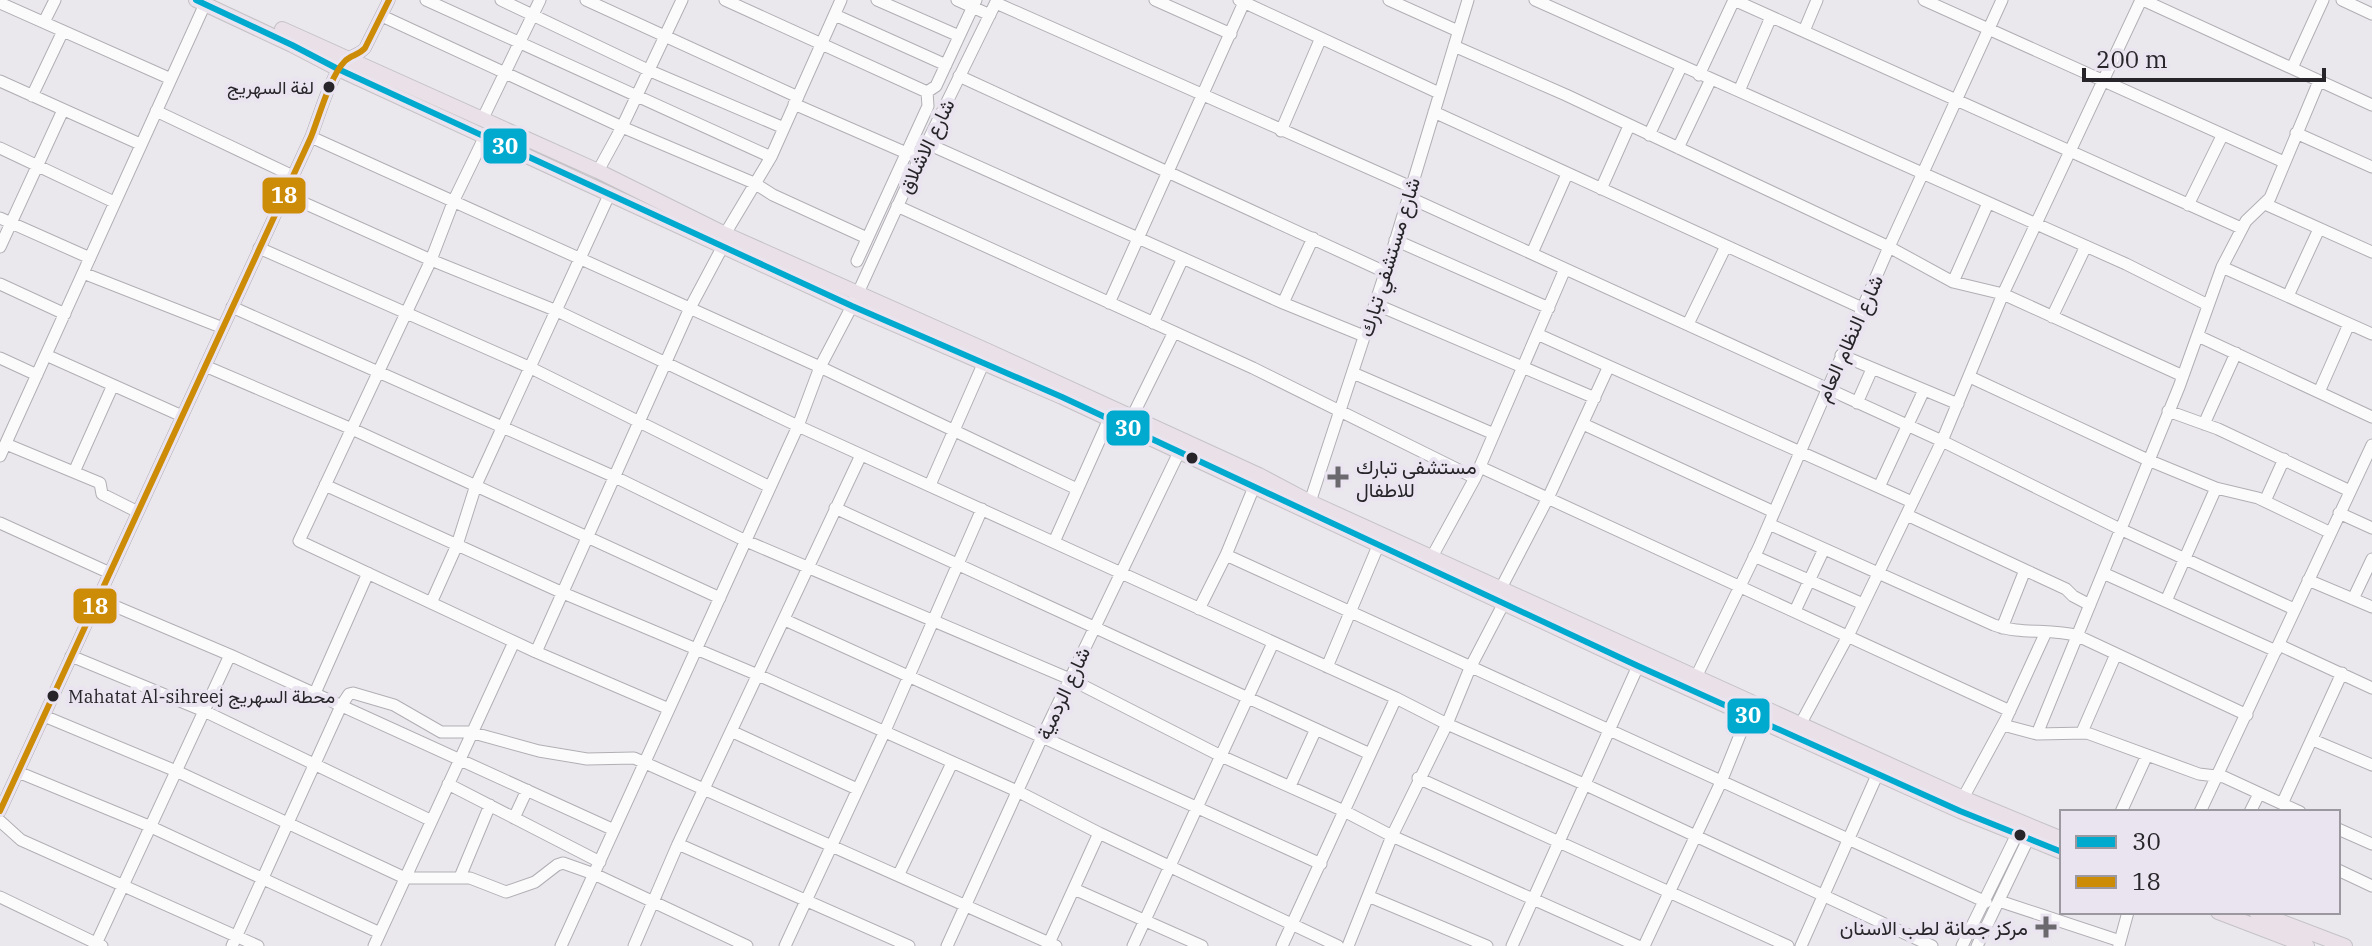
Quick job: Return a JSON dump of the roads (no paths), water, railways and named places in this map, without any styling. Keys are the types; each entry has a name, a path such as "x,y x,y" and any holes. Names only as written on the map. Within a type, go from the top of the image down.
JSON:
{"main road":[{"path":"206,1 342,64 485,136 724,240 1109,419 1259,475 1309,508 1378,546 1429,563"},
{"path":"342,64 483,118 598,171 724,240"},
{"path":"854,300 1132,417 1254,487 1309,508 1801,723 1963,798 2060,851"},
{"path":"1505,594 1638,666 1878,773 2025,831 2060,839"},
{"path":"2223,914 2299,945"},
{"path":"2285,917 2345,946"}],"street":[{"path":"44,22 55,0"},
{"path":"0,811 342,64 360,54 389,0"},
{"path":"426,0 771,157"},
{"path":"501,0 648,70 784,128"},
{"path":"483,118 540,0"},
{"path":"586,0 919,159"},
{"path":"598,171 682,0"},
{"path":"725,0 927,92"},
{"path":"536,652 690,308 754,183 771,157 841,0"},
{"path":"877,0 959,36"},
{"path":"957,0 974,3 990,15"},
{"path":"1155,0 1231,34"},
{"path":"1389,0 1458,31"},
{"name":"شارع مستشفي تبارك","path":"1309,508 1468,0"},
{"path":"1535,0 2086,246 2208,305"},
{"path":"1678,148 1734,0 2241,228"},
{"path":"1804,31 1817,0"},
{"path":"1924,0 2284,162"},
{"name":"شارع النظام العام","path":"1696,677 1769,524 1889,247 2002,0"},
{"path":"1801,723 1848,636 1942,441 2034,224 2142,0 2372,105"},
{"path":"2292,68 2323,0"},
{"path":"2342,0 2372,14"},
{"path":"0,456 6,444 6,430 37,375 206,1"},
{"path":"996,1 1281,131 1565,269 1942,441 2120,529 2294,609"},
{"name":"شارع الاشلاق","path":"561,946 798,426 820,367 996,1"},
{"path":"1109,303 1231,34 1243,1 1320,40 1439,93"},
{"path":"0,3 171,79"},
{"path":"927,92 936,86 974,3"},
{"path":"835,15 946,65"},
{"path":"382,16 622,127 754,183 773,195 867,238"},
{"path":"1739,91 1771,17"},
{"path":"32,96 63,31"},
{"path":"1281,131 1320,40"},
{"path":"1454,46 1889,247 1953,282 2003,294 2183,376"},
{"path":"1649,135 1681,67"},
{"path":"959,76 1385,272"},
{"path":"0,81 140,144"},
{"path":"2037,734 2183,376 2222,267 2241,228 2265,204 2319,81"},
{"path":"857,261 928,106 927,92"},
{"path":"928,106 942,112"},
{"path":"0,247 6,220 63,110"},
{"path":"156,111 293,176"},
{"path":"1434,112 1862,308"},
{"path":"1601,189 1629,126"},
{"path":"2296,133 2372,167"},
{"path":"485,136 454,200 431,260 299,541 536,652 669,709"},
{"path":"2188,205 2222,136"},
{"path":"311,137 820,367 1077,489"},
{"path":"928,144 1283,303 1364,336"},
{"path":"0,148 114,202"},
{"path":"1532,253 1567,174"},
{"path":"431,603 457,545 476,485 610,193"},
{"path":"284,194 431,260 557,311 798,426 1932,946"},
{"path":"1953,282 1988,203"},
{"path":"2265,204 2372,252"},
{"path":"897,206 1478,472 1549,496 2010,711"},
{"path":"6,220 90,258"},
{"path":"2288,296 2319,229"},
{"path":"1283,303 1313,238"},
{"path":"1395,240 1549,308"},
{"path":"1688,324 1726,246"},
{"path":"2052,317 2086,246"},
{"path":"259,248 531,368 770,487"},
{"path":"1153,323 1183,258"},
{"path":"2222,267 2372,334"},
{"path":"1429,563 1478,472 1565,269"},
{"path":"83,273 223,328"},
{"path":"0,284 65,314"},
{"path":"1375,304 1595,398"},
{"path":"232,307 505,426 746,541 1070,679 1221,756 1638,946"},
{"path":"2319,392 2349,324"},
{"path":"1132,417 1174,332"},
{"path":"1537,334 1912,502"},
{"path":"2198,336 2372,417"},
{"path":"2204,424 2236,353"},
{"path":"46,355 182,416"},
{"path":"1841,355 1958,404"},
{"path":"0,358 37,375"},
{"path":"930,485 984,362"},
{"path":"205,366 352,429 720,598"},
{"path":"1348,946 1418,778 1447,724 1608,368"},
{"path":"1857,403 1872,369"},
{"path":"1353,373 1494,434"},
{"path":"1970,377 2148,460 2216,488 2265,501 2329,532"},
{"path":"74,472 113,385"},
{"path":"1879,487 1924,390"},
{"path":"2168,411 2284,459 2350,491"},
{"path":"1054,542 1109,419"},
{"path":"1583,424 1774,512"},
{"path":"6,444 100,483 101,493 138,512"},
{"name":"شارع الردمية","path":"947,946 1043,735 1182,447"},
{"path":"2205,810 2329,532 2371,449"},
{"path":"634,946 678,844 861,455"},
{"path":"2265,501 2284,459"},
{"path":"325,485 563,593 758,675 1017,791 1338,946"},
{"path":"1199,609 1226,555 1254,487"},
{"path":"2166,601 2216,488"},
{"path":"835,508 1370,754"},
{"path":"785,946 884,733 982,509"},
{"path":"2339,513 2372,528"},
{"path":"1907,515 2066,589 2090,605"},
{"path":"0,523 110,573"},
{"path":"1769,524 2002,628 2078,636 2247,715"},
{"path":"1327,667 1378,546"},
{"path":"1795,611 1824,549"},
{"path":"1226,555 1721,782 1992,901 2120,943 2127,914"},
{"path":"1754,556 1863,604"},
{"path":"2353,599 2372,559"},
{"path":"2002,628 2025,570"},
{"path":"315,693 368,573"},
{"path":"2103,573 2372,688"},
{"path":"2308,580 2372,607"},
{"path":"98,599 315,693 614,830"},
{"path":"785,620 1321,864"},
{"path":"1963,798 2010,711 2046,632"},
{"path":"374,946 514,642"},
{"path":"1133,946 1273,643"},
{"path":"2082,732 2116,654"},
{"path":"0,897 98,945 149,826 230,655"},
{"path":"71,656 204,711 430,820"},
{"path":"1512,946 1638,666"},
{"path":"2282,804 2342,673"},
{"path":"234,941 341,706 353,693 394,705 441,732 474,733 539,751 587,759 629,757 833,844 1053,944 1099,833"},
{"path":"1282,946 1396,698"},
{"path":"1644,946 1721,782 1748,715"},
{"path":"44,716 176,771 405,878 472,878 502,893 535,882 559,863 594,874 747,946"},
{"path":"2003,725 2037,734 2082,732 2199,774 2218,775 2296,810"},
{"path":"1290,786 1316,729"},
{"path":"733,732 857,789"},
{"path":"2313,740 2372,765"},
{"path":"2122,810 2147,755"},
{"path":"899,874 952,763"},
{"path":"18,772 149,826 380,933"},
{"path":"1801,946 1878,773"},
{"path":"1418,778 1788,946"},
{"path":"448,784 600,862"},
{"path":"514,818 527,790"},
{"path":"2251,810 2259,794"},
{"path":"460,877 490,805"},
{"path":"0,821 16,837 234,941 258,946"},
{"path":"2340,830 2372,844"},
{"path":"1977,946 1992,901 2025,831"},
{"path":"678,844 909,946"},
{"path":"2340,871 2372,886"},
{"path":"1074,889 1202,946"},
{"path":"1368,896 1487,946"},
{"path":"1962,946 1992,901"},
{"path":"1754,946 1759,933"}],"place":[{"name":"لفة السهريج","path":"329,87"},
{"name":"مستشفى تبارك للاطفال","path":"1338,477"},
{"name":"Mahatat Al-sihreej محطة السهريج","path":"53,696"},
{"name":"مركز جمانة لطب الاسنان","path":"2046,927"}]}
